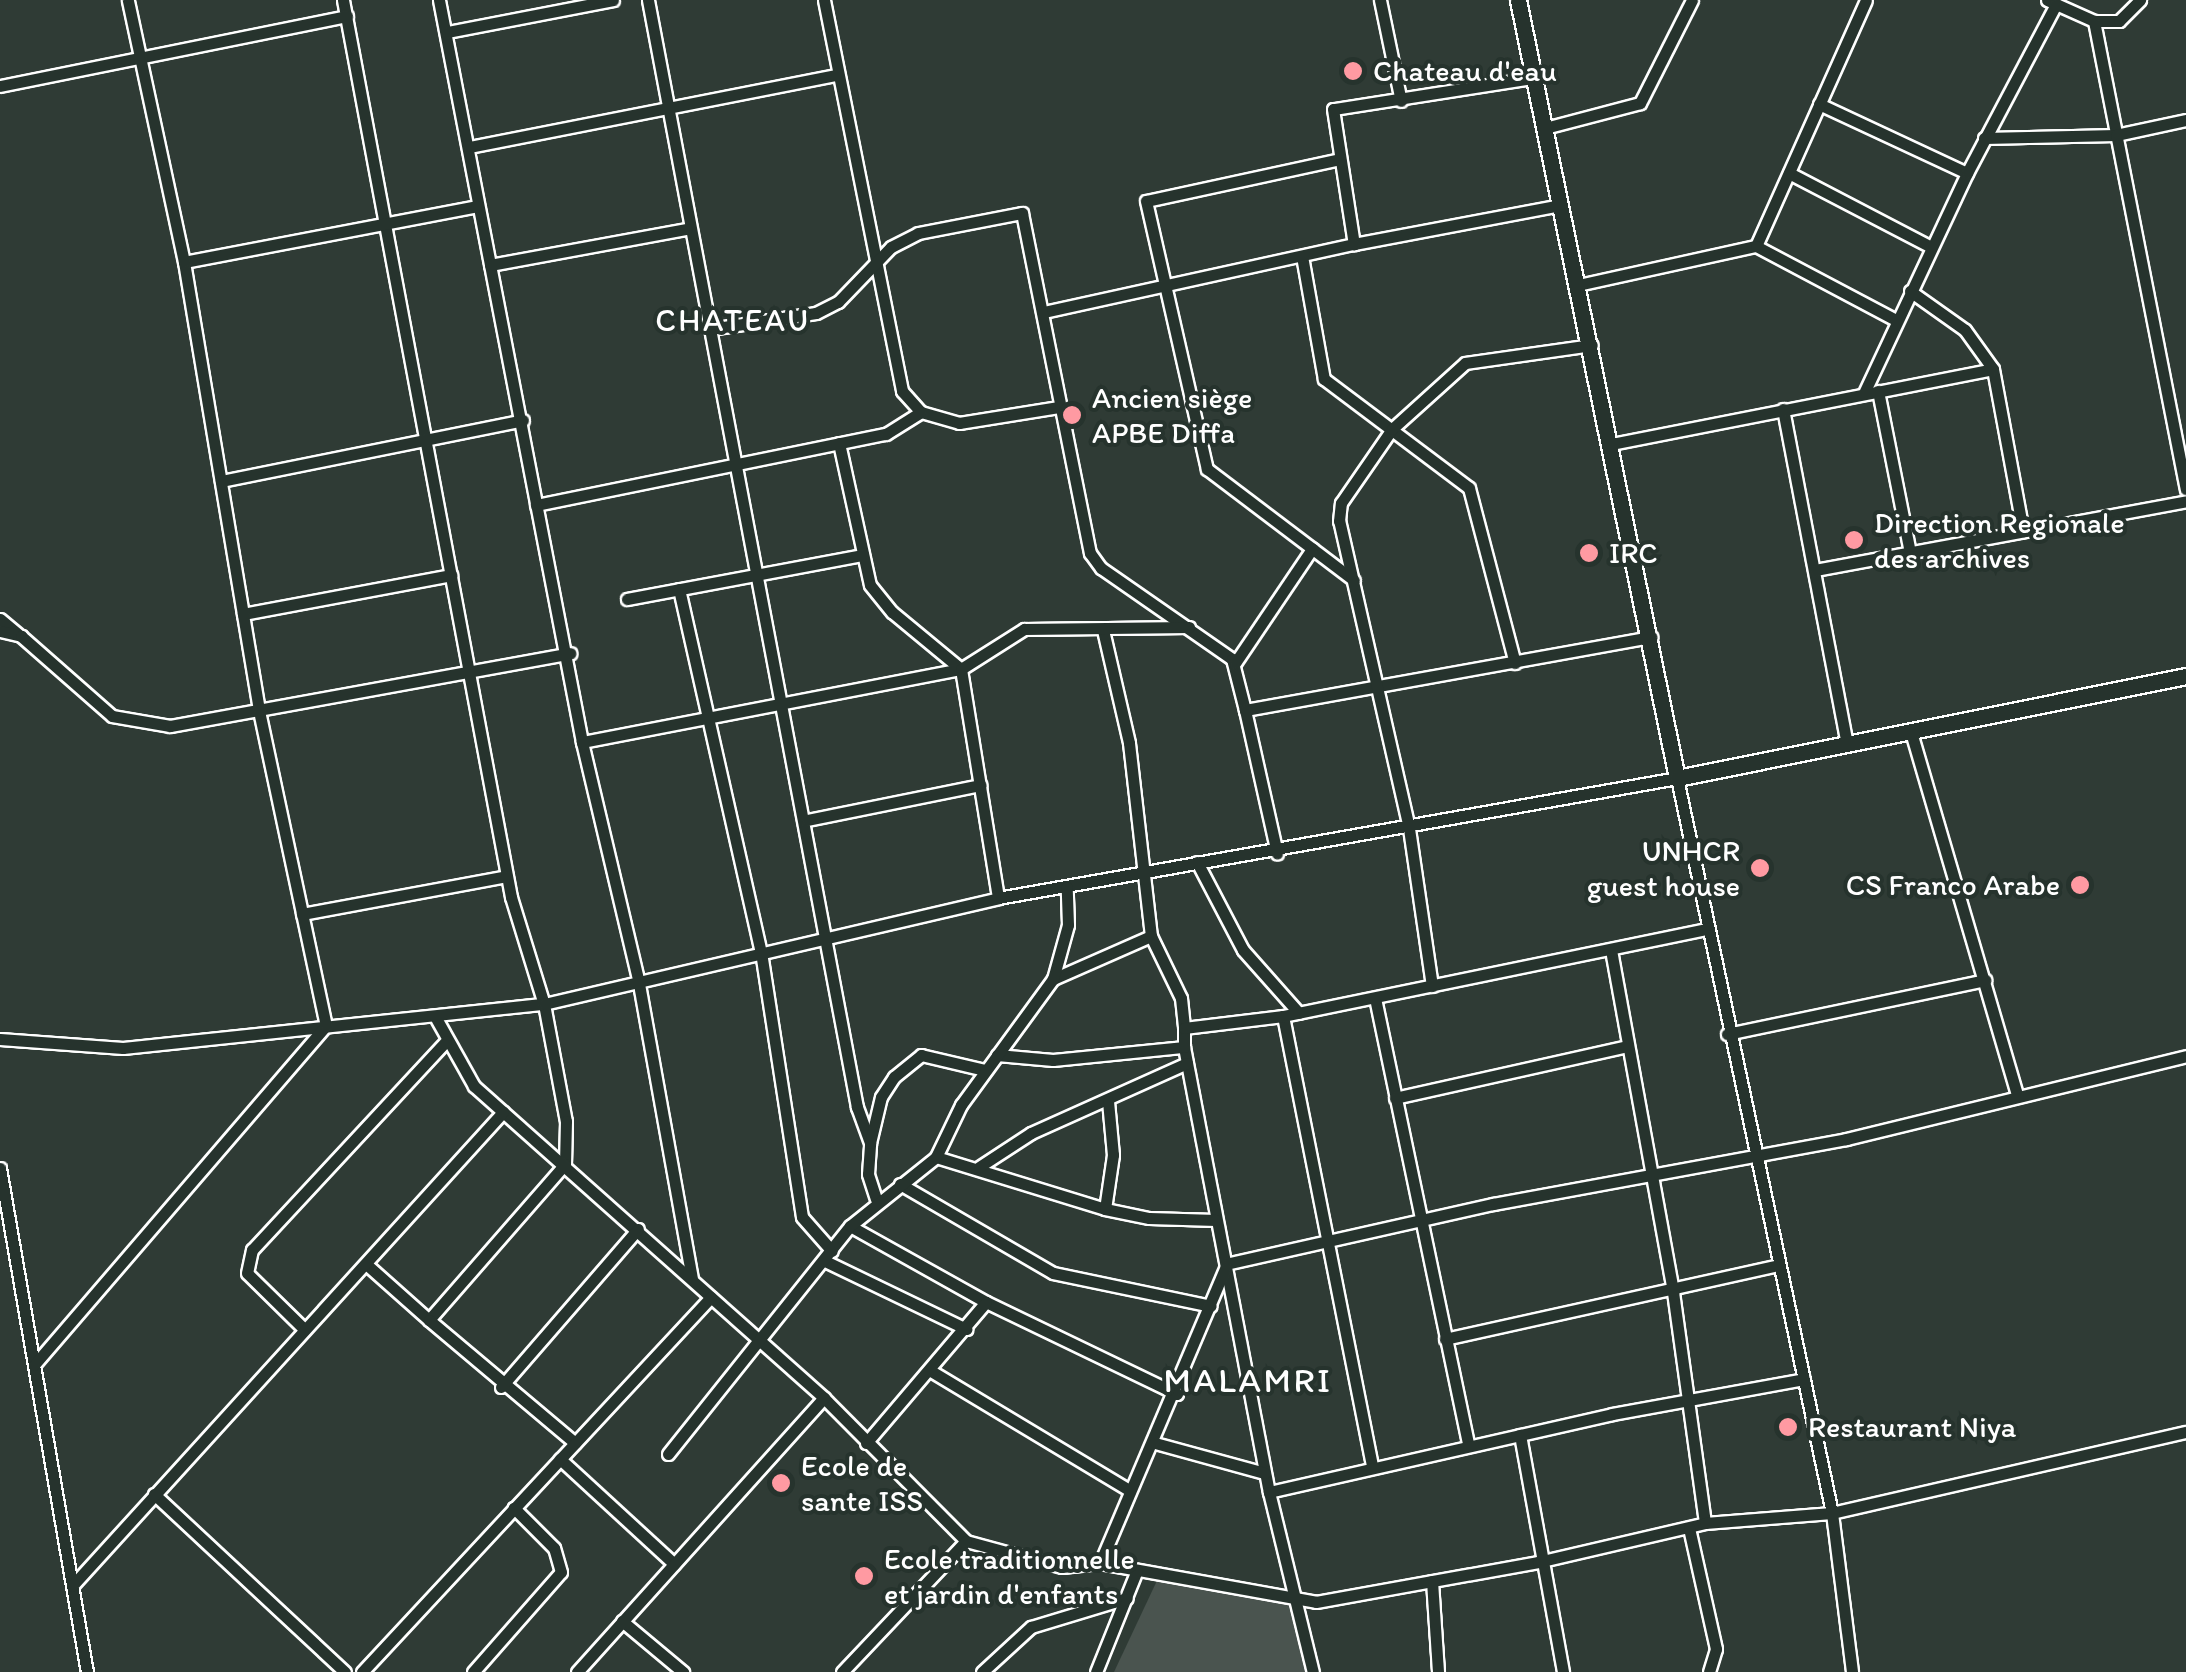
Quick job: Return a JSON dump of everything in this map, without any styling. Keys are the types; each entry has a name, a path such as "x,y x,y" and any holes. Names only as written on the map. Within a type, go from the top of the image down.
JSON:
{"street":[{"path":"128,0 184,262 259,710 326,1026"},
{"path":"343,0 352,73 386,223 507,876 544,1004 566,1121 565,1164 430,1320"},
{"path":"439,0 523,420 536,505 570,653 582,742 640,984 692,1278"},
{"path":"447,32 613,0"},
{"path":"648,0 687,229 808,820 857,1107 870,1143"},
{"path":"824,0 896,376 922,412 959,423 1058,406"},
{"path":"1380,0 1401,100"},
{"path":"1518,0 1592,344 1752,1157 1832,1513 1852,1672"},
{"path":"1545,128 1640,103 1692,0"},
{"path":"1756,246 1866,0"},
{"path":"1910,552 1871,392 1896,320 2052,2 2094,21 2118,22 2140,0"},
{"path":"0,86 347,16"},
{"path":"2094,21 2186,489"},
{"path":"469,147 664,104 836,74"},
{"path":"1354,244 1334,109 1532,78"},
{"path":"1819,104 1966,173"},
{"path":"1984,138 2116,135 2186,120"},
{"path":"1340,159 1146,202 1207,469 1354,580"},
{"path":"1788,173 1932,247"},
{"path":"184,262 478,206"},
{"path":"1044,312 1354,244 1562,206"},
{"path":"710,329 826,309 873,263 918,233 1022,213 1044,312 1058,406 1095,562 1235,662 1277,853"},
{"path":"490,265 687,229"},
{"path":"1578,285 1756,246 1896,320"},
{"path":"1302,256 1318,369 1468,488 1515,663"},
{"path":"1910,292 1964,330 1993,369 2023,531"},
{"path":"1432,986 1409,828 1381,688 1339,521 1341,503 1392,430 1475,358 1592,344"},
{"path":"1611,444 1993,369"},
{"path":"1783,409 1846,744"},
{"path":"536,505 886,434 922,412"},
{"path":"221,481 523,420"},
{"path":"839,444 870,585 884,604 961,669 998,898"},
{"path":"1815,570 2186,500"},
{"path":"1235,662 1312,549"},
{"path":"626,600 756,571 864,555"},
{"path":"242,614 451,575"},
{"path":"680,589 760,952 802,1217 829,1256 966,1329"},
{"path":"0,619 112,716 170,726 570,653"},
{"path":"582,742 961,669 1024,629 1189,628"},
{"path":"1103,630 1129,743 1151,936 1181,998 1184,1047 1265,1473 1313,1672"},
{"path":"0,631 21,636"},
{"path":"1245,710 1651,637"},
{"path":"0,1039 123,1048 544,1004 640,984 828,934 998,898 1197,862 1277,853 2186,676"},
{"path":"1912,732 2017,1094"},
{"path":"808,820 980,786"},
{"path":"1197,862 1244,950 1299,1013"},
{"path":"302,914 507,876"},
{"path":"668,1454 850,1226 876,1199 936,1157 986,1070 1053,980 1068,925 1067,887"},
{"path":"1184,1028 1299,1013 1705,929"},
{"path":"1053,980 1151,936"},
{"path":"1611,950 1648,1174 1673,1292 1705,1523"},
{"path":"1727,1034 1985,980"},
{"path":"1374,998 1468,1445"},
{"path":"1283,1016 1372,1468"},
{"path":"436,1018 474,1086 824,1398 966,1541 1062,1567 1100,1562 1299,1602 1538,1562 1705,1523 1832,1513 2186,1432"},
{"path":"34,1365 326,1026"},
{"path":"303,1328 247,1273 252,1250 446,1042"},
{"path":"1395,1098 1627,1046"},
{"path":"996,1055 1028,1061 1184,1047"},
{"path":"876,1199 868,1174 870,1143 881,1097 921,1054 986,1070"},
{"path":"1226,1264 1420,1220 1752,1157 2186,1056"},
{"path":"979,1167 1031,1134 1108,1102 1187,1062"},
{"path":"1105,1209 1113,1155 1108,1102"},
{"path":"72,1586 502,1112"},
{"path":"936,1157 979,1167 1105,1209 1149,1218 1216,1220"},
{"path":"0,1168 87,1672"},
{"path":"900,1184 1052,1273 1211,1306"},
{"path":"850,1226 986,1302 1177,1394"},
{"path":"502,1388 638,1229"},
{"path":"366,1264 502,1388 575,1444"},
{"path":"1100,1562 1129,1490 1177,1394 1226,1264"},
{"path":"1446,1338 1673,1292 1778,1265"},
{"path":"362,1672 711,1297"},
{"path":"866,1443 986,1302"},
{"path":"931,1371 1129,1490"},
{"path":"1269,1492 1686,1399 1804,1380"},
{"path":"577,1672 824,1398"},
{"path":"1520,1435 1538,1562 1562,1672"},
{"path":"1155,1444 1265,1473"},
{"path":"560,1460 674,1564"},
{"path":"154,1494 345,1672"},
{"path":"473,1672 560,1572 554,1548 514,1508"},
{"path":"1689,1528 1716,1649 1709,1672"},
{"path":"842,1672 966,1541"},
{"path":"1096,1672 1137,1570"},
{"path":"1432,1581 1438,1672"},
{"path":"982,1672 1031,1627 1127,1598"},
{"path":"622,1621 683,1672"}],"shaded area":[{"path":"1162,1570 1293,1605 1309,1672 1114,1672"}],"place":[{"name":"Chateau d'eau","path":"1353,71"},
{"name":"Ancien siège APBE Diffa","path":"1072,415"},
{"name":"Direction Regionale des archives","path":"1854,540"},
{"name":"IRC","path":"1589,553"},
{"name":"UNHCR guest house","path":"1760,868"},
{"name":"CS Franco Arabe","path":"2080,885"},
{"name":"Restaurant Niya","path":"1788,1427"},
{"name":"Ecole de sante ISS","path":"781,1483"},
{"name":"Ecole traditionnelle et jardin d'enfants","path":"864,1576"}],"district":[{"name":"CHATEAU","path":"733,320"},
{"name":"MALAMRI","path":"1248,1380"}]}
